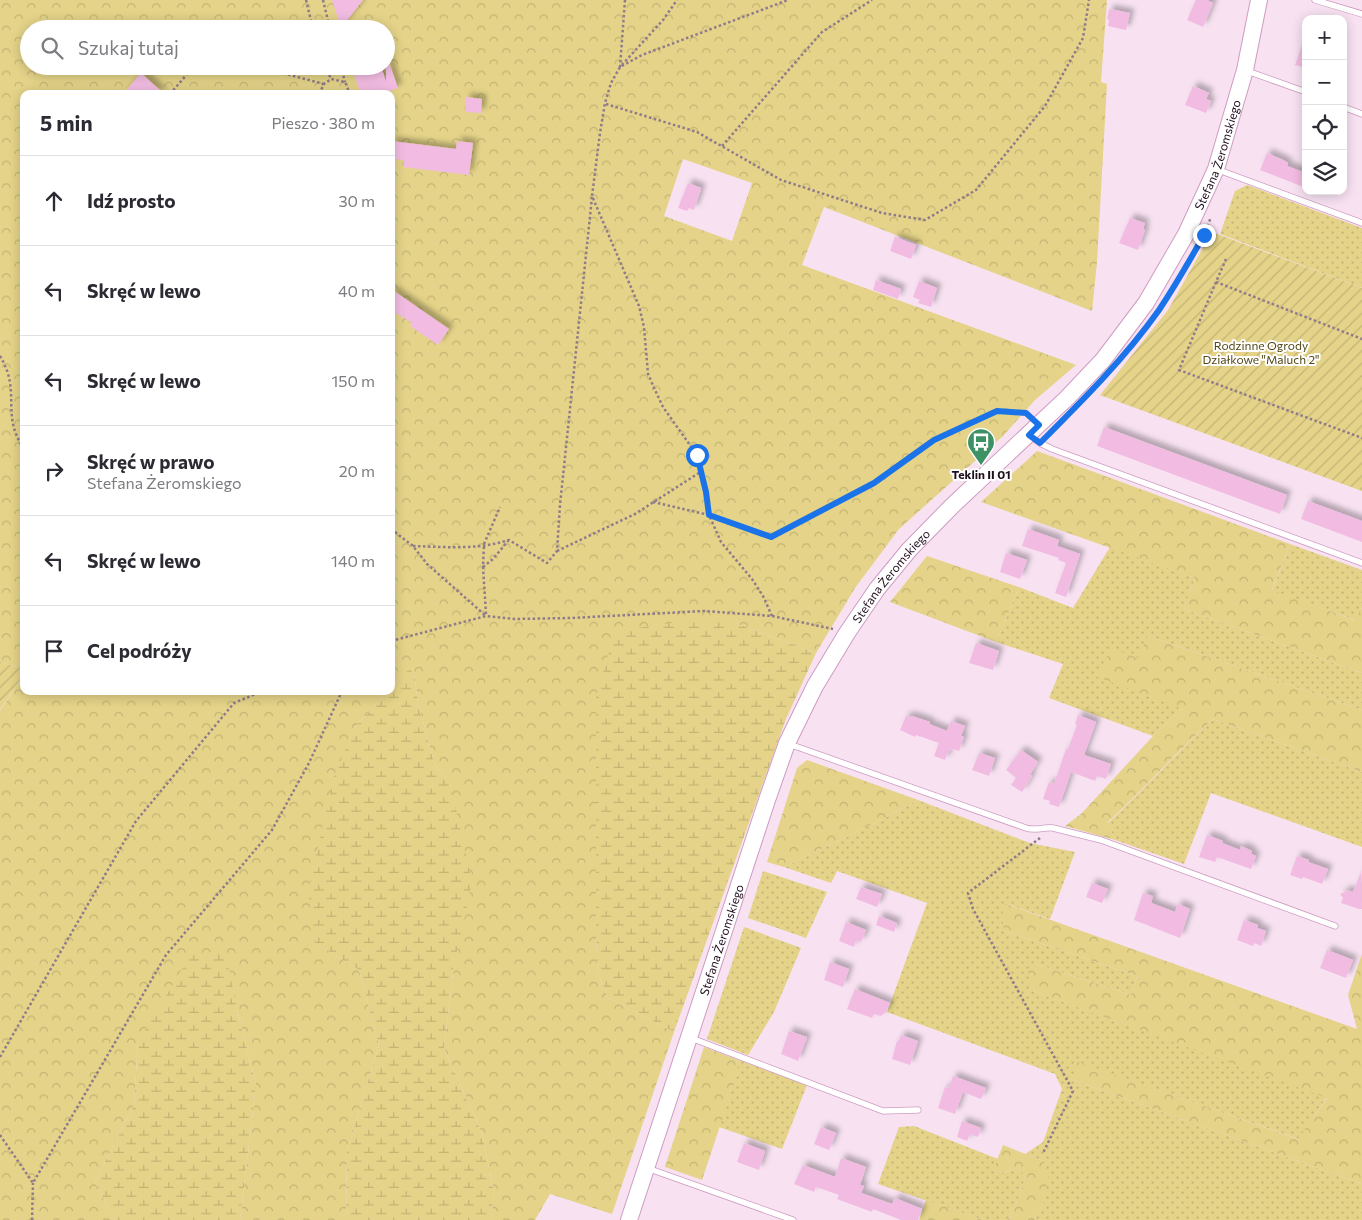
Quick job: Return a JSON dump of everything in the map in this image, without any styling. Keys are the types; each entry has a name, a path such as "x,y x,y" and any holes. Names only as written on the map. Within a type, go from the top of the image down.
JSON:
{"main road":[{"name":"Stefana Żeromskiego","path":"628,1220 767,800 787,743 815,686 846,633 877,588 909,550 952,506 1067,398 1102,360 1146,302 1186,234 1216,169 1237,103 1259,0"}],"lane":[{"path":"1315,0 1362,14"},
{"path":"1245,70 1302,91"},
{"path":"1347,108 1362,114"},
{"path":"1216,169 1362,223"},
{"path":"1034,430 1040,443 1052,449 1362,563"},
{"path":"787,743 1026,828 1035,830 1047,827 1101,840 1335,926"},
{"path":"689,1038 883,1111 918,1110"},
{"path":"645,1167 793,1220"}],"path":[{"path":"306,0 311,20"},
{"path":"322,0 328,20"},
{"path":"620,67 624,0"},
{"path":"557,551 560,505 592,196 605,104 611,82 620,67 663,20 677,0"},
{"path":"620,67 642,55 788,0"},
{"path":"722,146 822,32 872,0"},
{"path":"605,104 697,132 781,180 882,213 925,220 976,190 1044,106 1083,38 1089,0"},
{"path":"173,90 186,75"},
{"path":"289,75 324,84"},
{"path":"328,75 330,79"},
{"path":"343,75 348,90"},
{"path":"330,79 345,82"},
{"path":"321,90 330,79"},
{"path":"592,196 639,306 644,327 648,374 663,407 697,455 702,471 709,515 721,542 752,579 763,596 772,616"},
{"path":"1172,289 1204,235 1214,209"},
{"path":"1226,260 1179,370 1362,438"},
{"path":"1216,282 1362,339"},
{"path":"0,356 7,375 6,384"},
{"path":"653,502 709,515 771,537 874,483 934,440 997,411 1026,413 1034,430"},
{"path":"11,438 20,446"},
{"path":"413,546 459,548 484,544 492,545 509,540 547,563 557,551 635,514 702,471"},
{"path":"486,616 483,567 484,544 500,507"},
{"path":"395,532 413,546 427,564 486,616"},
{"path":"483,567 493,559 509,540"},
{"path":"395,640 486,616 571,618 704,611 772,616 846,633"},
{"path":"0,1056 136,821 234,704 254,695"},
{"path":"32,1220 34,1183 166,955 272,830 308,763 340,695"},
{"path":"1043,1153 1073,1091 973,909 968,893 1053,828"},
{"path":"0,1135 34,1183"}],"green space":[{"path":"0,0 1107,0 1101,82 1107,84 1097,262 1092,311 824,207 802,265 1076,365 1035,400 1003,436 899,529 855,588 816,653 735,623 596,697 596,937 598,973 608,998 674,1032 612,1214 550,1194 535,1220 491,1220 494,1193 482,1133 444,1048 454,965 451,787 434,762 418,702 413,666 395,684 395,90 20,90 20,668 0,662","holes":["683,159 752,183 732,241 664,216"]},
{"path":"1247,185 1362,228 1362,288 1220,234 1235,191"},
{"name":"Rodzinne Ogrody Działkowe \"Maluch 2\"","path":"1212,232 1362,288 1362,491 1100,395 1168,310"},
{"path":"1037,451 1290,544 1272,590 1354,620 1362,608 1362,673 1184,609 1195,578 981,502"},
{"path":"1290,544 1362,570 1362,608 1355,620 1272,591"},
{"path":"1110,547 1195,578 1184,609 1362,673 1362,710 1148,636 1182,709 1153,736 1049,698 1063,664 996,642 1019,587 1073,608"},
{"path":"927,556 1019,587 996,642 890,602"},
{"path":"696,620 735,623 816,653 786,719 674,1032 608,998 598,973 596,937 596,697 615,631"},
{"path":"1148,636 1362,710 1362,772 1213,719 1108,822 1115,840 1065,826 1081,814 1153,736 1182,709 1095,676 1113,649 1138,658"},
{"path":"0,662 20,668 20,680 0,710"},
{"path":"413,665 418,702 434,762 451,787 472,882 454,965 444,1048 482,1133 494,1193 491,1220 346,1220 347,1151 379,1045 359,970 315,943 308,891 334,777 354,728 384,695 395,695 395,684"},
{"path":"20,680 20,695 384,695 354,728 315,943 359,970 379,1045 347,1151 346,1220 240,1220 256,1085 224,949 138,1042 134,1105 95,1182 115,1220 0,1220 0,711"},
{"path":"1213,719 1362,772 1362,847 1211,793 1184,864 1115,840 1108,823"},
{"path":"807,760 918,800 784,867 767,862 797,768"},
{"path":"918,800 1030,843 1075,852 1050,919 1007,904 1004,931 1137,976 1131,995 1033,963 1030,990 1327,1097 1299,1139 1076,1062 1073,1080 1362,1184 1362,1220 1035,1220 1043,1203 1043,1161 1025,1154 1043,1142 1062,1089 1055,1074 887,1012 927,903 837,871 831,883 784,867"},
{"path":"763,871 827,892 806,938 748,918"},
{"path":"1006,904 1357,1029 1348,995 1362,954 1362,1184 1073,1080 1075,1061 1298,1139 1327,1098 1030,990 1028,971 1033,963 1131,995 1137,976 1004,931 1002,915"},
{"path":"744,927 801,948 774,1012 748,1055 707,1039"},
{"path":"225,949 238,1013 256,1085 240,1220 115,1220 95,1182 134,1105 138,1042 190,956"},
{"path":"704,1047 736,1059 738,1072 702,1180 665,1167"},
{"path":"736,1059 807,1085 782,1149 719,1127 738,1072"},
{"path":"914,1126 998,1159 995,1165 1001,1173 1016,1168 1023,1173 1024,1183 1008,1220 983,1220 878,1184 899,1127"},
{"path":"1003,1145 1043,1161 1049,1174 1043,1203 1035,1220 1008,1220 1022,1189 1024,1177 1022,1172 1016,1168 1001,1173 996,1171 995,1165"},
{"path":"926,1200 983,1220 919,1220"}],"building":[{"path":"332,0 363,0 347,20 338,20"},
{"path":"1196,0 1207,0 1213,3 1203,27 1187,20"},
{"path":"1109,9 1130,13 1126,30 1108,26"},
{"path":"1302,45 1302,67 1295,65"},
{"path":"139,75 143,75 160,90 126,90"},
{"path":"354,75 384,75 386,82 386,75 393,75 398,88 392,90 360,90"},
{"path":"1193,86 1209,93 1206,99 1211,101 1206,113 1185,105"},
{"path":"466,97 482,99 481,113 465,112"},
{"path":"395,141 456,149 457,141 473,143 469,175 403,167 404,160 395,159"},
{"path":"1267,153 1288,163 1287,166 1302,172 1302,186 1260,170"},
{"path":"688,183 701,189 694,210 689,208 687,211 678,208"},
{"path":"1130,218 1145,223 1143,229 1145,230 1138,250 1119,243"},
{"path":"895,237 916,245 911,259 890,251"},
{"path":"876,280 901,289 898,299 873,290"},
{"path":"919,281 937,288 931,307 918,303 920,300 913,297"},
{"path":"395,292 449,329 438,345 410,326 412,323 395,312"},
{"path":"1104,427 1287,495 1280,514 1097,446"},
{"path":"1308,501 1362,521 1362,542 1301,519"},
{"path":"1028,529 1059,540 1057,546 1080,554 1066,597 1055,593 1066,563 1058,560 1059,558 1022,546"},
{"path":"1006,553 1027,560 1020,579 1000,572"},
{"path":"976,643 999,651 993,670 969,663"},
{"path":"1078,715 1096,722 1084,755 1111,764 1106,779 1097,776 1095,781 1071,772 1059,807 1049,804 1050,801 1043,799 1049,782 1054,784 1066,749 1068,749 1077,725 1075,724"},
{"path":"906,716 930,722 929,724 947,731 951,721 965,726 961,736 964,737 959,751 949,750 945,760 934,756 939,743 916,735 915,737 900,730"},
{"path":"1021,750 1038,762 1022,792 1011,785 1016,778 1006,770"},
{"path":"979,753 995,758 989,776 972,770"},
{"path":"1207,835 1240,850 1241,846 1252,851 1251,854 1256,856 1251,869 1217,857 1215,862 1199,857"},
{"path":"1297,856 1328,869 1322,884 1303,877 1302,879 1290,875"},
{"path":"1361,872 1362,909 1359,909 1341,903 1343,898 1340,894 1346,890 1353,892"},
{"path":"1092,883 1108,889 1102,903 1086,897"},
{"path":"861,887 882,894 877,907 856,899"},
{"path":"1143,893 1153,896 1151,903 1175,912 1178,904 1190,909 1180,938 1134,920"},
{"path":"879,916 897,923 894,932 876,925"},
{"path":"1244,920 1258,925 1257,928 1266,931 1261,946 1254,943 1253,946 1237,940"},
{"path":"846,922 866,930 861,942 856,940 854,947 839,941"},
{"path":"1327,950 1353,960 1346,978 1320,968"},
{"path":"830,962 849,969 843,987 824,980"},
{"path":"855,989 890,1003 886,1012 881,1016 874,1014 872,1018 847,1009"},
{"path":"789,1031 807,1037 798,1061 781,1054"},
{"path":"901,1035 918,1041 910,1065 892,1059 897,1041 899,1041"},
{"path":"953,1076 986,1088 981,1099 963,1092 955,1114 938,1108 945,1087 949,1088"},
{"path":"962,1121 981,1128 978,1137 970,1134 967,1141 957,1137"},
{"path":"821,1127 836,1133 829,1150 814,1144"},
{"path":"744,1143 765,1151 759,1170 737,1162"},
{"path":"841,1158 866,1167 860,1185 864,1186 861,1193 892,1204 895,1198 922,1209 918,1220 901,1220 873,1209 872,1212 837,1199 839,1195 816,1187 814,1192 794,1184 803,1165 835,1177"}],"place":[{"name":"Teklin II 01","path":"981,466"}],"route":[{"path":"697,455 702,471 709,515 771,537 874,483 934,440 997,411 1026,413 1039,425 1029,435 1040,443 1077,406 1125,352 1158,310 1204,235"}]}
